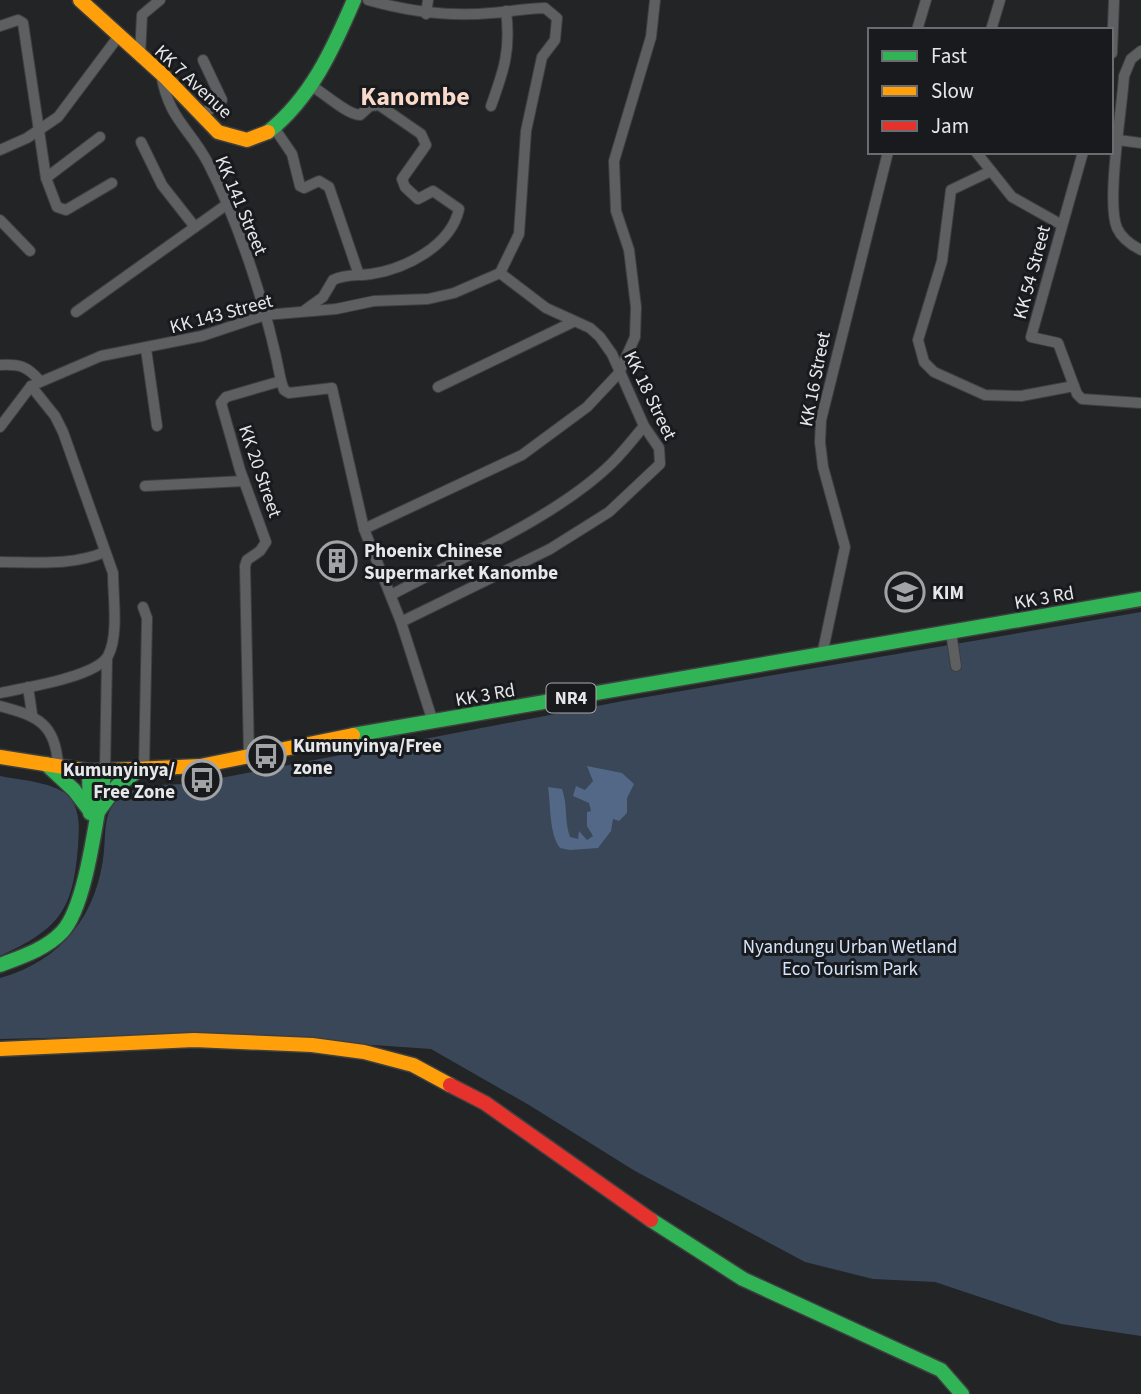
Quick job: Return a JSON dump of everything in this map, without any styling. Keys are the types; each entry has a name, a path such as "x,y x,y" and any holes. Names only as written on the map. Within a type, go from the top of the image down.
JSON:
{"main road":[{"name":"KK 7 Avenue","path":"80,0 161,74 217,131 240,140 257,138 275,129"},
{"path":"275,129 289,117 310,85 354,0"},
{"name":"KK 3 Rd","path":"0,757 89,771 177,769 249,758 343,737 1141,599"},
{"path":"52,765 93,812"},
{"path":"93,812 117,786 141,770"},
{"path":"0,965 45,948 65,931 78,908 88,878 92,835 89,771"},
{"path":"93,812 106,771"},
{"path":"0,1049 231,1042 312,1045 363,1052 413,1065 485,1103 640,1213 743,1279 928,1363 941,1370 962,1394"}],"street":[{"path":"140,56 142,15 160,0"},
{"path":"368,0 426,14 545,8 557,18 553,45 542,57 526,131 519,234 500,273"},
{"path":"426,14 428,0"},
{"path":"364,529 522,455 587,407 619,373 635,337 636,307 629,250 616,211 614,161 651,37 655,0"},
{"path":"918,28 926,0"},
{"path":"992,28 1000,0"},
{"path":"1113,35 1115,0"},
{"path":"491,107 507,62 509,36 506,11"},
{"path":"0,26 18,20 23,23 46,178 60,211 112,183"},
{"path":"0,150 41,130 58,117 118,37"},
{"path":"1113,53 1139,51"},
{"path":"1139,51 1124,76 1115,147 1114,219 1125,240 1141,250"},
{"path":"201,114 220,104 222,100 203,60"},
{"name":"KK 141 Street","path":"161,74 176,120 207,161 226,205 265,315"},
{"path":"298,313 323,297 333,280 343,275 359,275 401,265 432,249 444,237 458,209 433,191 418,199 405,187 402,179 426,145 421,134 379,105 370,106 360,115 350,113 310,85"},
{"path":"275,129 292,154 300,186 304,188 319,181 329,187 359,275"},
{"path":"46,178 100,137"},
{"path":"141,142 162,185 195,227"},
{"path":"1115,147 1141,144"},
{"name":"KK 16 Street","path":"822,655 845,547 823,467 821,420 845,314 872,224 888,154"},
{"path":"978,154 1018,203 1062,225"},
{"name":"KK 54 Street","path":"1074,386 1058,342 1031,337 1082,154"},
{"path":"991,171 951,190 942,261 919,332 920,354 934,372 985,395 1021,396 1074,386 1077,394 1089,402 1141,403"},
{"path":"76,312 226,205"},
{"path":"0,220 30,251"},
{"name":"KK 18 Street","path":"401,622 550,549 609,512 660,464 659,448 644,426 612,354 600,337 590,328 573,323 546,308 500,273"},
{"name":"KK 143 Street","path":"36,384 93,358 202,336 265,315 298,313 374,301 428,299 454,293 500,273"},
{"path":"265,315 281,381 289,393 332,388 364,529 401,622 433,722"},
{"path":"438,387 573,323"},
{"path":"146,349 157,426"},
{"path":"0,365 20,364 28,368 63,432 113,573 112,632 107,658 106,771"},
{"name":"KK 20 Street","path":"249,758 245,566 247,560 260,551 266,542 244,481 221,403 226,397 281,381"},
{"path":"0,427 36,384"},
{"path":"391,595 533,519 583,486 612,463 644,426"},
{"path":"145,486 244,481"},
{"path":"0,562 89,559 105,552"},
{"path":"141,770 147,618 144,607"},
{"path":"950,632 956,666"},
{"path":"0,693 68,678 107,658"},
{"path":"28,687 32,714"},
{"path":"0,706 32,714 55,737 52,765"}],"green space":[{"name":"Nyandungu Urban Wetland Eco Tourism Park","path":"1141,612 1141,1336 1061,1324 935,1282 873,1279 805,1262 635,1171 529,1105 431,1049 216,1034 0,1039 0,978 42,960 73,932 94,895 100,874 108,815 115,802 128,792 154,786 189,784 623,701"},
{"path":"0,776 48,785 65,793 74,805 79,828 72,887 59,915 36,937 0,956"}],"shaded area":[{"path":"587,766 622,773 634,784 627,798 627,813 619,821 613,819 611,831 598,848 560,848 552,827 548,787 562,789 570,837 578,839 579,831 587,840 593,836 587,826 587,812 591,811 589,803 573,796 576,786 585,790 593,781"}],"traffic: fast":[{"path":"268,132 297,104 309,88 338,37 354,0"},
{"path":"353,735 1141,599"},
{"path":"46,764 74,790 90,811"},
{"path":"97,813 117,786 139,770"},
{"path":"89,771 90,813"},
{"path":"0,965 49,943 62,932 71,919 84,880 105,771"},
{"path":"651,1220 743,1279 941,1370 962,1394"}],"traffic: slow":[{"path":"80,0 164,76 218,132 247,140 268,132"},
{"path":"0,757 89,771 200,766 353,735"},
{"path":"0,1049 194,1040 312,1045 364,1052 413,1065 450,1085"}],"traffic: jam":[{"path":"450,1085 485,1103 651,1220"}],"place":[{"name":"Phoenix Chinese Supermarket Kanombe","path":"337,561"},
{"name":"KIM","path":"905,592"},
{"name":"Kumunyinya/Free zone","path":"266,756"},
{"name":"Kumunyinya/ Free Zone","path":"202,780"}],"district":[{"name":"Kanombe","path":"415,96"}]}
